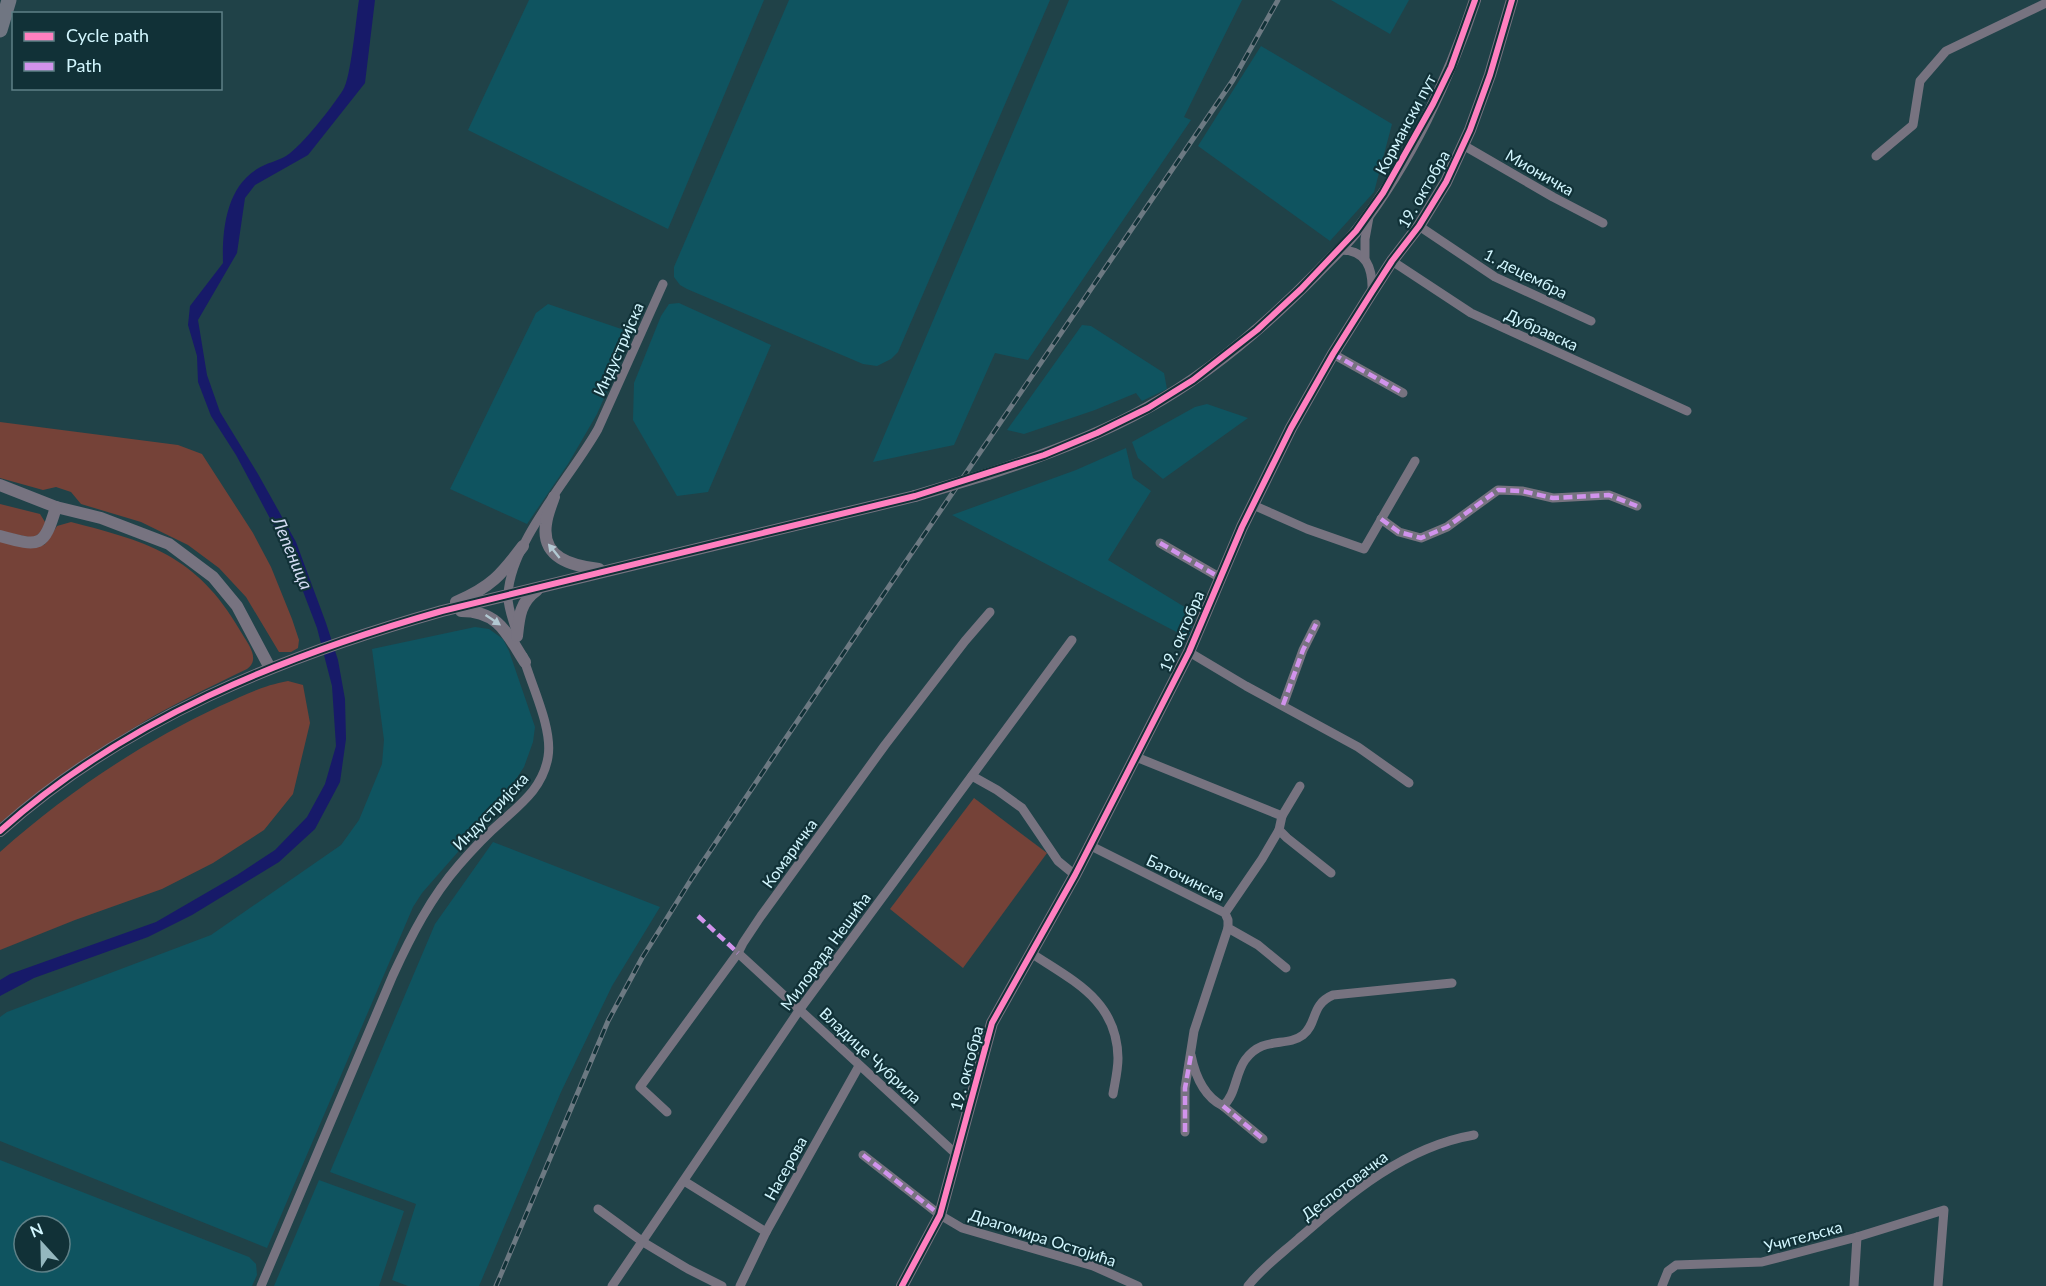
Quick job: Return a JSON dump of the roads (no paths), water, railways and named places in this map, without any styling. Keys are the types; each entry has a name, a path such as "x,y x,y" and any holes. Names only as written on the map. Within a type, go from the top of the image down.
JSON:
{"highway":[{"path":"0,30 9,0"}],"street":[{"name":"Кормански пут","path":"442,611 915,496 1044,455 1148,408 1193,380 1257,330 1340,250 1371,211 1407,153 1451,67 1475,0"},
{"name":"19. октобра","path":"902,1286 940,1215 992,1023 1075,875 1189,652 1220,577 1291,428 1389,265 1419,226 1446,182 1490,75 1512,0"},
{"path":"1876,156 1913,124 1920,81 1946,51 2046,3"},
{"name":"Мионичка","path":"1463,145 1553,197 1603,222"},
{"path":"1371,211 1365,239 1365,259 1370,269 1372,292"},
{"name":"1. децембра","path":"1419,226 1495,278 1591,321"},
{"path":"1340,250 1355,252 1365,259"},
{"path":"1370,269 1377,272 1389,265"},
{"name":"Дубравска","path":"1389,265 1471,313 1687,411"},
{"name":"Индустријска","path":"261,1286 393,975 414,932 458,865 533,793 543,777 549,756 548,740 517,636 508,596 515,566 535,524 587,449 598,429 663,284"},
{"path":"1334,354 1403,393"},
{"path":"1253,505 1307,529 1364,549 1415,460"},
{"path":"0,485 56,507 101,518 168,544 213,577 237,606 270,668"},
{"path":"1381,519 1399,532 1421,538 1447,527 1498,490 1522,490 1552,498 1609,495 1637,506"},
{"path":"554,496 546,523 548,544 552,550 570,565 606,570"},
{"path":"0,536 32,544 41,540 50,529 56,507"},
{"path":"1160,543 1220,577"},
{"path":"404,622 422,610 455,602 490,585 524,546"},
{"path":"517,636 519,616 526,599 541,588"},
{"path":"0,831 65,779 131,736 192,703 270,668 366,633 442,611 471,611 494,619 502,625 525,662"},
{"name":"Комаричка","path":"668,1112 640,1087 885,745 990,612"},
{"path":"1283,705 1316,624"},
{"name":"Милорада Нешића","path":"612,1286 800,1009 1072,640"},
{"path":"1189,652 1358,747 1409,783"},
{"path":"1136,757 1282,816"},
{"path":"972,776 1022,808 1058,861 1075,875"},
{"path":"1225,913 1262,859 1279,830 1282,816 1300,786"},
{"path":"1279,830 1331,873"},
{"name":"Баточинска","path":"1089,845 1225,913 1228,928 1258,945 1286,968"},
{"path":"1185,1132 1185,1095 1197,1018 1228,928"},
{"name":"Владице Чубрила","path":"738,953 956,1154"},
{"path":"1031,953 1092,994 1108,1016 1115,1036 1118,1058 1113,1095"},
{"path":"1223,1106 1230,1097 1245,1061 1252,1053 1269,1043 1302,1036 1325,998 1333,995 1452,984"},
{"path":"1191,1055 1194,1071 1200,1084 1214,1100 1263,1139"},
{"name":"Насерова","path":"740,1286 766,1232 859,1066"},
{"name":"Деспотовачка","path":"1248,1286 1350,1195 1401,1160 1430,1146 1474,1135"},
{"name":"Драгомира Остојића","path":"863,1155 940,1215 963,1228 1092,1266 1138,1286"},
{"path":"684,1181 766,1232"},
{"path":"598,1209 643,1242 722,1286"},
{"name":"Учитељска","path":"1662,1286 1668,1271 1676,1265 1762,1262 1857,1237 1944,1210 1938,1286"},
{"path":"1854,1286 1857,1237"}],"water":[{"name":"Лепеница","path":"359,0 375,0 365,83 308,155 255,185 245,198 237,253 198,320 207,375 220,412 296,542 338,660 345,699 346,739 340,782 315,829 279,862 192,915 148,937 34,978 0,996 0,980 10,974 156,922 237,875 275,850 307,817 325,784 336,746 332,686 317,628 288,552 236,455 211,416 198,382 197,356 188,325 190,306 223,263 225,224 232,198 238,187 257,169 293,151 317,125 343,90 351,61"}],"railway":[{"path":"496,1286 608,1021 642,958 769,763 1233,80 1278,0"}]}
